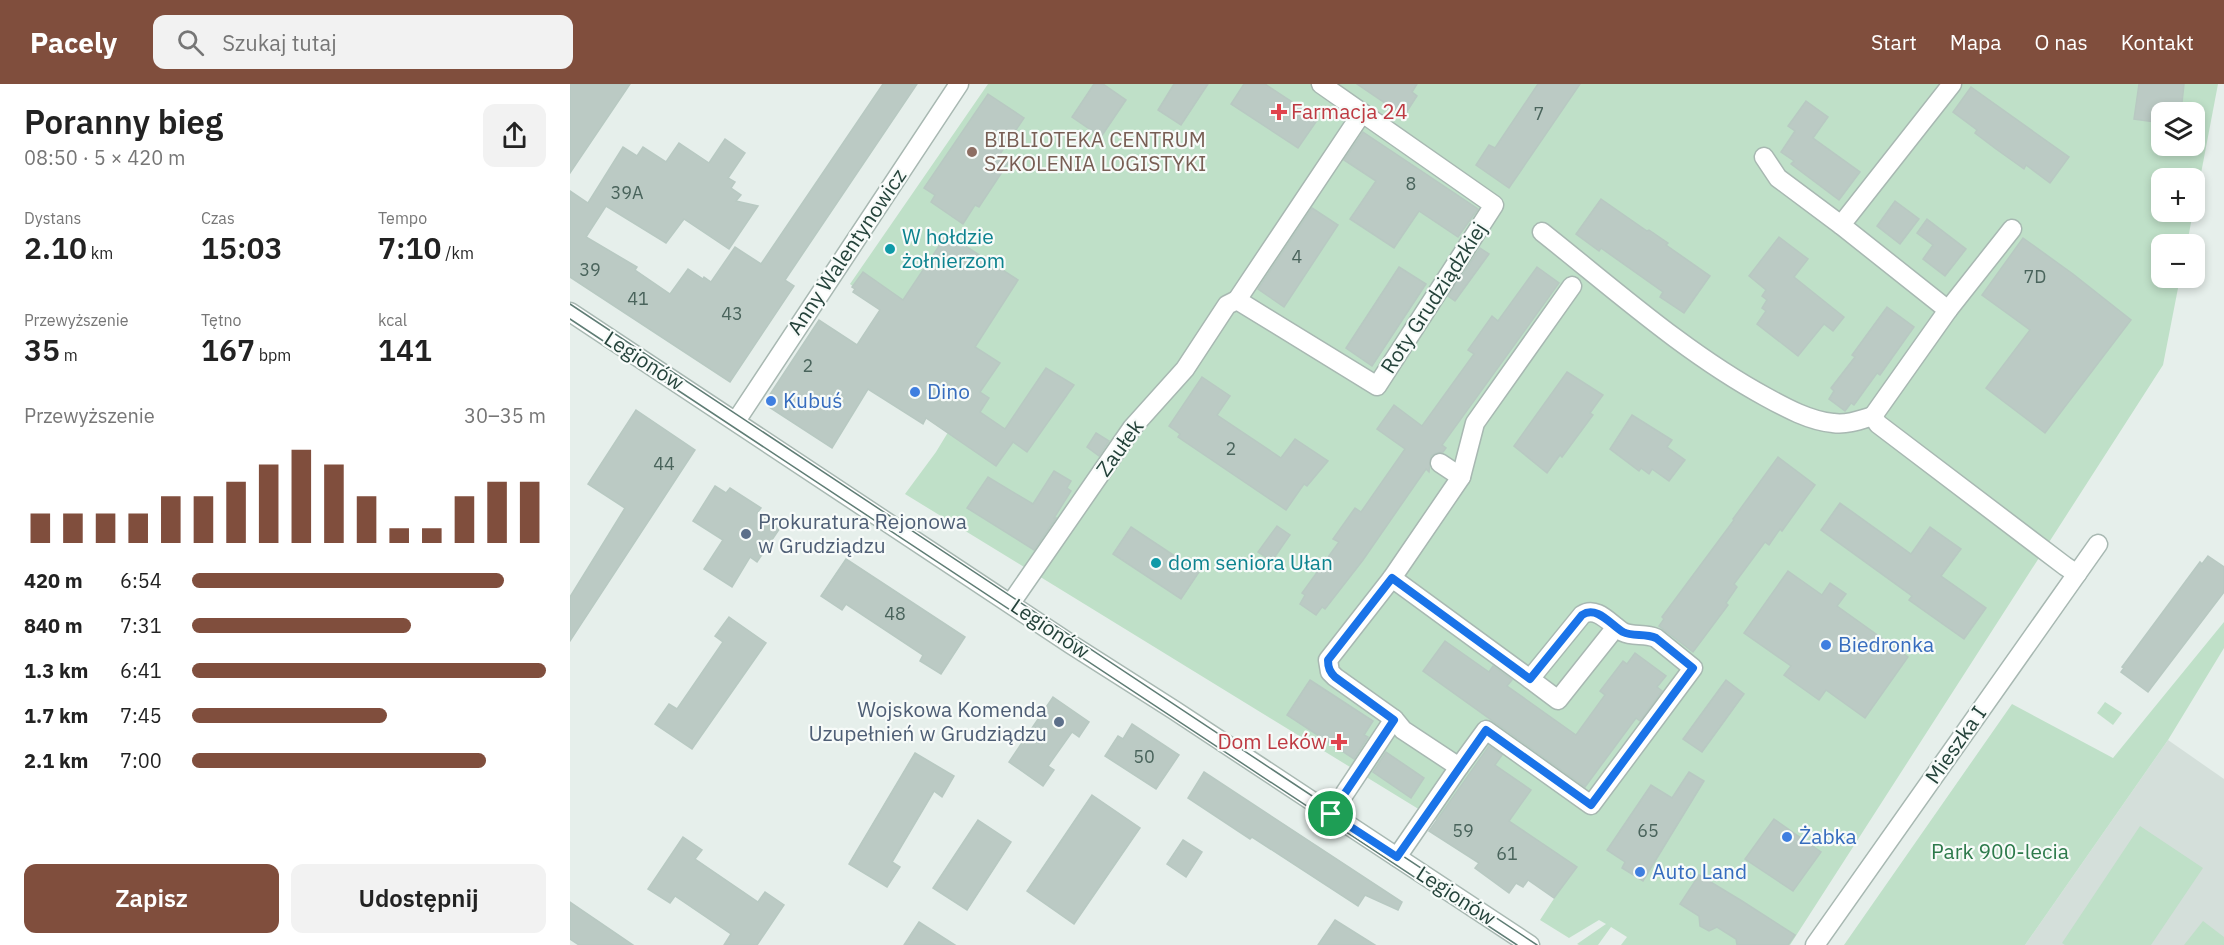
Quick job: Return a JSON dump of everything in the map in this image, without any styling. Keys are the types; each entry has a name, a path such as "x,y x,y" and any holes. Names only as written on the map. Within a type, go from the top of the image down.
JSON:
{"street":[{"name":"Anny Walentynowicz","path":"736,421 958,84"},
{"name":"Roty Grudziądzkiej","path":"1237,300 1377,386 1494,204 1321,84"},
{"path":"1840,225 1952,84"},
{"name":"Zaułek","path":"1011,603 1132,428 1185,369 1227,305 1237,300 1362,112"},
{"path":"1764,157 1778,178 1948,310"},
{"path":"1542,232 1684,343 1737,381 1785,407 1834,424 1850,423 1873,416 1948,310 2012,229"},
{"path":"1459,767 1403,730 1394,720 1335,677 1330,672 1328,660 1392,578 1461,477 1475,423 1572,286"},
{"name":"Legionów","path":"570,312 1530,945"},
{"path":"1873,416 1878,424 2065,567 2078,574"},
{"path":"1440,463 1461,477"},
{"name":"Mieszka I","path":"1815,945 2098,544"},
{"path":"1392,578 1558,700 1616,627"},
{"path":"1397,857 1486,730 1591,805 1693,668 1656,638 1649,635 1626,634 1595,612 1588,611 1582,615 1530,679"},
{"path":"1331,814 1394,720"}],"shaded area":[{"path":"2168,740 2224,779 2224,945 2025,945"}],"green space":[{"path":"988,84 2218,84 2205,152 2205,102 2151,102 2151,156 2204,156 2202,168 2151,168 2151,222 2191,222 2189,234 2151,234 2151,288 2178,288 2163,365 1790,945 1621,945 1627,937 1611,927 1598,945 1577,944 1606,924 1599,920 1569,938 1540,920 1557,894 905,494 936,452 978,383 850,284"},
{"name":"Park 900-lecia","path":"2224,622 2224,648 2168,740 2025,945 1844,945 2012,704 2113,758"},
{"path":"2105,702 2122,713 2113,725 2097,713"},
{"path":"2140,826 2203,868 2151,945 2065,945 2062,943"},
{"path":"2203,921 2224,937 2224,945 2184,945"}],"building":[{"path":"570,84 630,84 570,173"},
{"path":"883,84 917,84 785,280 794,286 730,382 570,277 570,191 588,203 623,147 637,156 643,147 666,162 679,143 709,163 725,139 745,153 728,178 735,182 731,188 741,195 736,201 758,206 729,249 684,219 666,243 606,206 586,237 637,267 635,270 670,294 688,269 711,282 735,247 761,264"},
{"path":"1094,84 1103,84 1126,100 1101,137 1072,117"},
{"path":"1174,84 1208,84 1181,125 1158,110"},
{"path":"1244,84 1265,84 1318,119 1298,148 1231,104"},
{"path":"1357,84 1417,84 1412,92 1417,96 1404,116"},
{"path":"1538,84 1580,84 1509,188 1476,165 1489,145 1495,148"},
{"path":"2139,84 2184,84 2182,102 2151,102 2151,121 2134,119"},
{"path":"1971,87 2069,157 2050,183 2026,165 2024,169 1996,149 1975,133 1977,130 1953,112"},
{"path":"988,94 1024,118 1000,154 1010,160 979,207 975,205 963,224 931,202 935,195 924,188"},
{"path":"1806,101 1828,117 1813,138 1860,172 1839,200 1791,164 1794,161 1781,152 1795,131 1788,126"},
{"path":"1363,132 1478,209 1458,237 1419,211 1394,248 1350,219 1376,181 1344,160"},
{"path":"1601,199 1668,243 1666,245 1710,276 1684,313 1660,297 1663,292 1601,248 1599,251 1576,234"},
{"path":"1895,201 1919,219 1900,244 1877,226"},
{"path":"1312,208 1338,225 1284,307 1258,289"},
{"path":"1927,219 1966,249 1945,276 1923,259 1933,245 1917,233"},
{"path":"947,234 1018,280 975,347 1000,363 980,392 989,398 980,412 1005,429 1046,368 1074,385 1027,452 1013,442 996,466 926,418 923,424 868,389 832,448 769,407 767,399 819,320 857,345 880,310 853,292 855,289 852,287 863,272 903,300"},
{"path":"1779,237 1808,259 1794,277 1844,317 1833,331 1824,324 1798,356 1757,324 1766,311 1762,308 1767,300 1762,296 1766,290 1749,276"},
{"path":"2023,238 2131,320 2045,433 1986,388 2030,330 1982,295"},
{"path":"1480,248 1489,254 1455,301 1448,296"},
{"path":"1399,267 1426,284 1372,366 1346,348"},
{"path":"1537,267 1559,283 1442,445 1446,448 1443,452 1431,456 1429,472 1426,469 1363,560 1325,609 1322,607 1316,615 1300,604 1305,595 1302,593 1339,542 1333,539 1355,508 1361,512 1405,449 1377,429 1394,405 1422,426 1474,354 1468,350 1492,316 1498,321"},
{"path":"1887,307 1914,327 1880,375 1877,373 1854,405 1851,403 1845,411 1829,399 1834,391 1831,388 1855,357 1852,355"},
{"path":"1567,372 1603,395 1590,413 1593,415 1562,457 1560,455 1547,473 1514,446"},
{"path":"1202,377 1230,396 1217,415 1281,458 1295,439 1328,461 1307,486 1304,484 1286,510 1178,437 1180,434 1169,426"},
{"path":"636,410 695,450 570,641 570,597 625,508 588,484"},
{"path":"1632,415 1672,440 1667,447 1685,460 1669,481 1652,469 1649,474 1641,468 1639,471 1610,449"},
{"path":"1096,433 1109,441 1099,456 1087,447"},
{"path":"1778,457 1815,485 1782,531 1780,529 1769,545 1765,542 1734,584 1737,587 1726,603 1728,605 1693,652 1659,626 1664,619 1662,617"},
{"path":"1054,471 1071,481 1067,488 1071,491 1034,550 967,508 988,477 1033,504"},
{"name":"Prokuratura Rejonowa w Grudziądzu","path":"715,486 726,493 730,488 761,508 757,513 780,528 757,562 750,557 732,587 704,569 723,540 693,521"},
{"path":"1840,503 1911,554 1930,527 1961,549 1941,576 1986,608 1964,639 1909,600 1912,596 1821,530"},
{"path":"1277,526 1290,535 1272,561 1258,552"},
{"name":"dom seniora Ułan","path":"1131,527 1199,572 1181,599 1113,554"},
{"path":"2208,556 2224,567 2224,592 2148,692 2121,672 2124,668 2122,667 2200,562 2202,564"},
{"path":"846,559 965,637 941,674 920,661 923,655 846,604 842,610 821,596"},
{"name":"Biedronka","path":"1788,571 1822,595 1830,583 1846,594 1837,606 1908,657 1865,718 1826,690 1819,700 1784,675 1791,666 1744,633"},
{"path":"729,617 766,643 692,749 655,724 669,704 677,709 723,642 715,636"},
{"path":"1445,641 1489,672 1493,666 1512,680 1507,686 1576,735 1605,695 1600,691 1623,661 1627,664 1635,653 1666,676 1657,687 1662,691 1640,721 1636,718 1585,787 1423,671"},
{"path":"1310,680 1373,721 1364,735 1368,737 1354,759 1287,715"},
{"path":"1726,680 1744,694 1702,752 1683,739"},
{"path":"1053,697 1089,722 1079,737 1072,732 1048,766 1054,770 1043,786 1009,762"},
{"path":"1132,724 1179,755 1156,789 1105,756 1118,736 1123,739"},
{"path":"1489,746 1502,755 1495,765 1531,790 1509,821 1577,867 1554,898 1528,880 1523,887 1516,883 1509,893 1475,868 1479,863 1429,831"},
{"path":"1386,752 1424,778 1411,798 1373,772"},
{"path":"915,753 954,776 942,797 934,791 892,862 900,867 887,887 849,864"},
{"path":"1204,772 1402,902 1398,910 1365,895 1358,906 1188,798"},
{"path":"1689,772 1704,781 1643,881 1622,868 1625,862 1607,850 1651,785 1672,798"},
{"path":"1092,795 1140,828 1074,924 1027,891"},
{"path":"1774,819 1821,852 1793,891 1745,859"},
{"path":"978,820 1011,842 967,910 933,888"},
{"path":"683,837 702,850 695,859 758,902 765,892 784,905 757,945 724,945 731,934 675,896 670,903 648,889"},
{"path":"1183,840 1202,852 1186,877 1167,864"},
{"path":"1699,875 1795,935 1788,945 1737,945 1736,939 1717,927 1709,931 1700,926 1699,916 1680,904"},
{"path":"570,902 633,945 579,945 570,939"},
{"path":"1335,920 1375,945 1318,945"},
{"path":"919,922 955,945 904,945"}],"tram line":[{"path":"570,304 1537,945"},
{"path":"570,319 1517,945"}],"place":[{"name":"Farmacja 24","path":"1279,112"},
{"name":"BIBLIOTEKA CENTRUM SZKOLENIA LOGISTYKI","path":"972,152"},
{"name":"W hołdzie żołnierzom","path":"890,249"},
{"name":"Dino","path":"915,392"},
{"name":"Kubuś","path":"771,401"},
{"name":"Prokuratura Rejonowa w Grudziądzu","path":"746,534"},
{"name":"dom seniora Ułan","path":"1156,563"},
{"name":"Biedronka","path":"1826,645"},
{"name":"Wojskowa Komenda Uzupełnień w Grudziądzu","path":"1059,722"},
{"name":"Dom Leków","path":"1339,742"},
{"name":"Żabka","path":"1787,837"},
{"name":"Auto Land","path":"1640,872"}],"route":[{"path":"1392,578 1530,679 1582,615 1588,611 1595,612 1626,634 1649,635 1656,638 1693,668 1591,805 1486,730 1397,857 1331,814 1394,720 1335,677 1330,672 1328,660 1392,578"}]}
